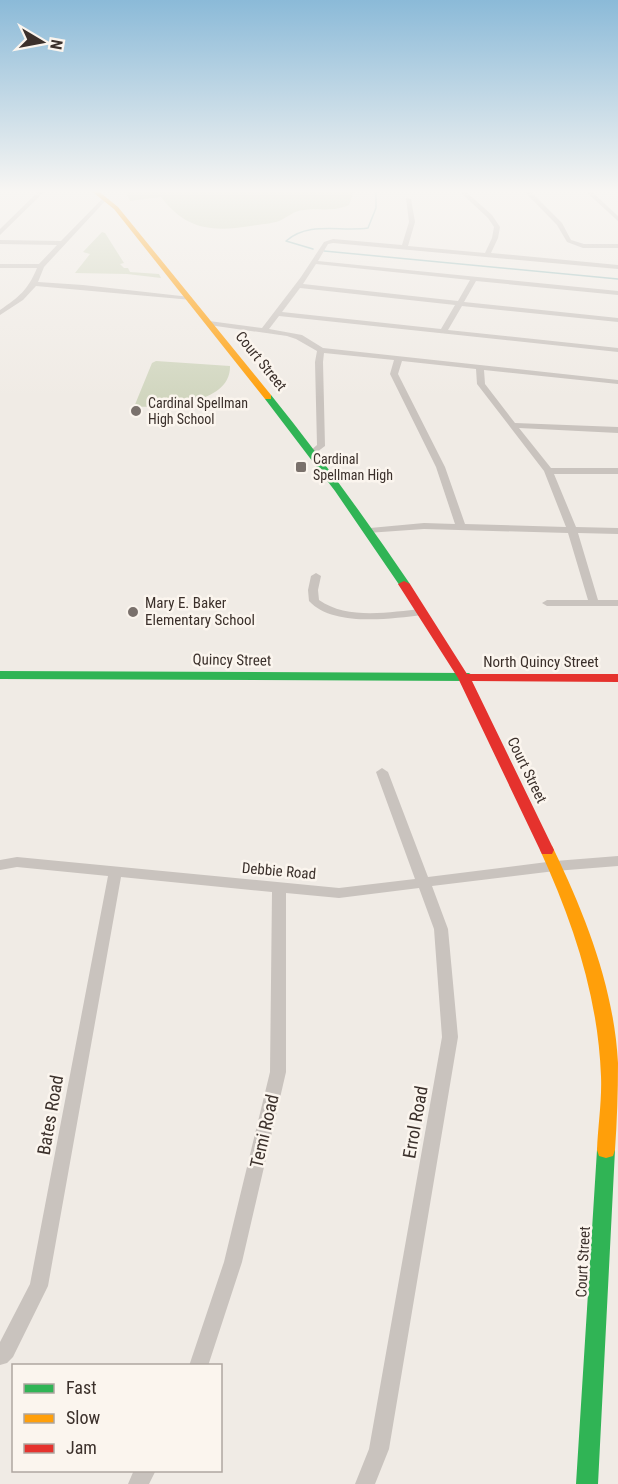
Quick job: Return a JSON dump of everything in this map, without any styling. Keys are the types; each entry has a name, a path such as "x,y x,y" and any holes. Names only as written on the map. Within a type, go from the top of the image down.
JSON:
{"street":[{"path":"0,313 21,300 34,284 41,266 47,259"},
{"name":"Court Street","path":"158,259 313,453 370,531 464,678 573,904 587,944 602,1004 610,1076 587,1484"},
{"path":"266,330 315,259"},
{"path":"533,259 618,267"},
{"path":"313,262 618,293"},
{"path":"0,266 41,266"},
{"path":"444,331 474,278"},
{"path":"34,284 190,299"},
{"path":"298,286 618,320"},
{"path":"277,314 618,350"},
{"path":"209,323 266,330 299,337 321,350 480,369 618,382"},
{"path":"313,453 321,446 319,362 321,350"},
{"path":"427,363 434,351"},
{"path":"398,360 394,375 435,451 450,488 460,527"},
{"path":"480,369 481,384 548,471 572,530 594,603"},
{"path":"514,425 618,430"},
{"path":"548,471 618,471"},
{"path":"370,531 424,526 618,531"},
{"path":"315,576 314,601 330,611 378,614 422,612"},
{"path":"547,603 618,603"},
{"name":"Quincy Street","path":"0,675 464,678"},
{"name":"North Quincy Street","path":"464,678 618,678"},
{"name":"Errol Road","path":"365,1484 379,1449 450,1038 441,928 426,883 382,772"},
{"name":"Debbie Road","path":"0,865 17,862 339,892 555,866 618,861"},
{"name":"Bates Road","path":"0,1356 6,1350 39,1286 113,880 117,872"},
{"name":"Temi Road","path":"198,1364 233,1262 278,1072 279,888"}],"green space":[{"path":"86,259 122,259 124,263 120,264 128,268 130,272 159,274 161,278 127,274 75,273"},
{"path":"156,361 230,366 227,379 219,389 207,396 177,404 134,407 152,363"}],"waterway":[{"path":"411,259 618,279"}],"traffic: fast":[{"path":"268,397 304,442 404,584"},
{"path":"0,675 469,677"},
{"path":"587,1484 606,1150"}],"traffic: slow":[{"path":"157,259 268,397"},
{"path":"547,850 582,932 604,1016 610,1085 606,1150"}],"traffic: jam":[{"path":"404,584 464,678 547,850"},
{"path":"469,677 618,678"}],"place":[{"name":"Cardinal Spellman High School","path":"136,411"},
{"name":"Cardinal Spellman High","path":"301,467"},
{"name":"Mary E. Baker Elementary School","path":"133,612"}]}
